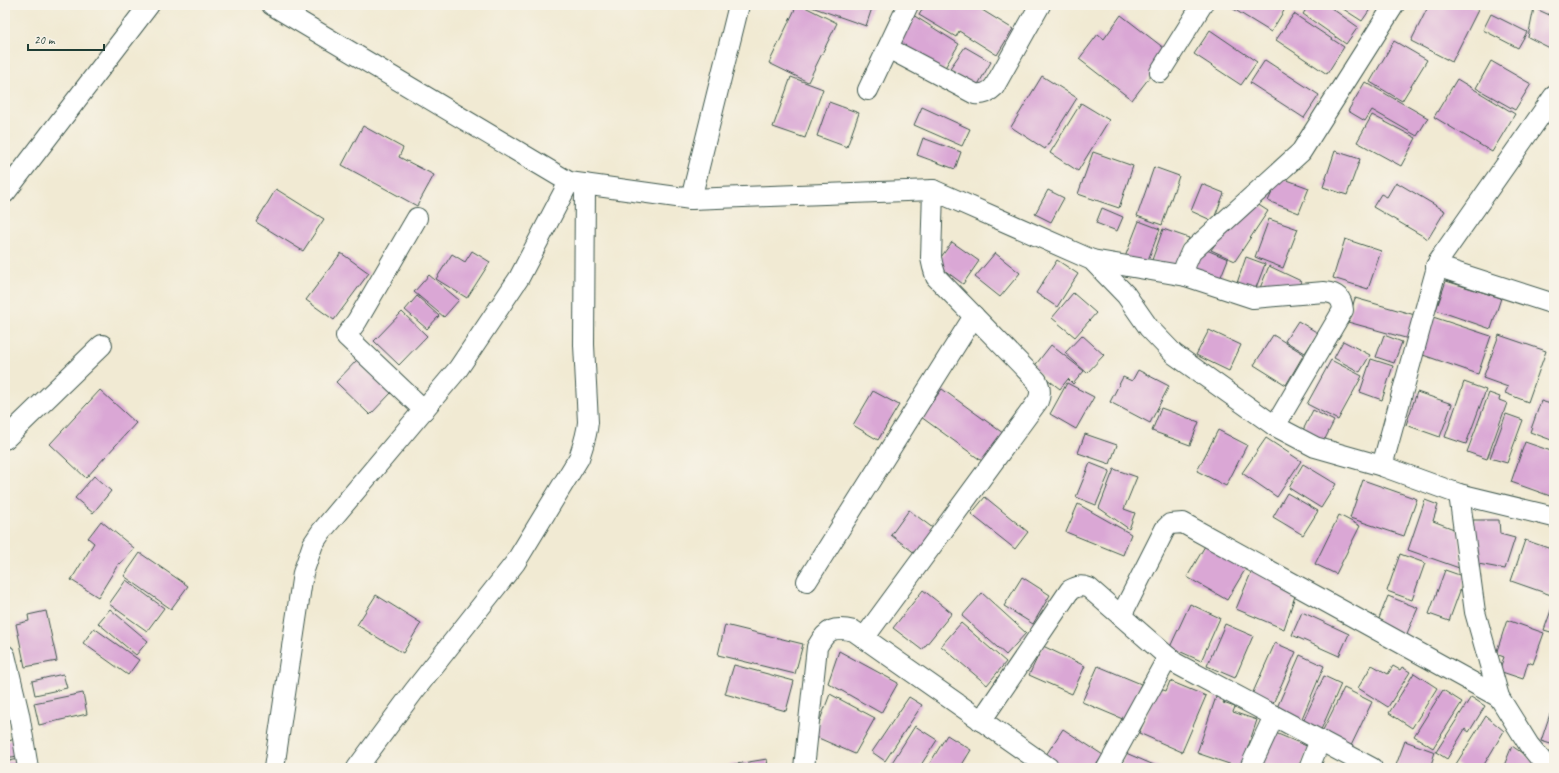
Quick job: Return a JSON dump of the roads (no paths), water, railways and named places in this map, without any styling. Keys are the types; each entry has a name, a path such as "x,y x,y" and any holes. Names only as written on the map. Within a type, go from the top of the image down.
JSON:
{"street":[{"path":"5,193 149,5"},
{"path":"272,5 577,183 691,199 932,190 1092,260 1186,276 1253,298 1324,292 1332,293 1339,297 1342,303 1342,310 1274,426"},
{"path":"691,199 739,5"},
{"path":"868,90 908,5"},
{"path":"888,48 975,94 983,94 989,92 994,87 1040,5"},
{"path":"1160,72 1202,5"},
{"path":"1186,276 1185,266 1191,252 1301,152 1394,5"},
{"path":"1382,466 1436,266 1442,253 1554,96"},
{"path":"274,768 303,573 313,544 321,532 458,369 519,278 577,183"},
{"path":"357,768 417,687 516,563 579,458 588,430 588,422 577,183"},
{"path":"864,638 1038,401 1040,394 1040,387 1037,382 936,277 932,268 931,258 932,190"},
{"path":"417,218 357,321 346,336 424,410"},
{"path":"1092,260 1126,295 1149,328 1174,354 1274,426 1315,446 1382,466 1459,494 1554,517"},
{"path":"1436,266 1554,304"},
{"path":"806,580 974,316"},
{"path":"5,439 102,345"},
{"path":"1459,494 1475,612 1499,697 1529,745 1548,768"},
{"path":"1122,616 1165,528 1170,524 1183,523 1499,697"},
{"path":"981,721 1070,590 1078,586 1089,588 1175,663 1372,768"},
{"path":"804,768 817,647 822,638 829,631 840,628 854,631 1048,768"},
{"path":"5,655 12,713 28,768"},
{"path":"1107,768 1168,656"},
{"path":"1250,768 1274,716"},
{"path":"1309,768 1320,740"}]}
